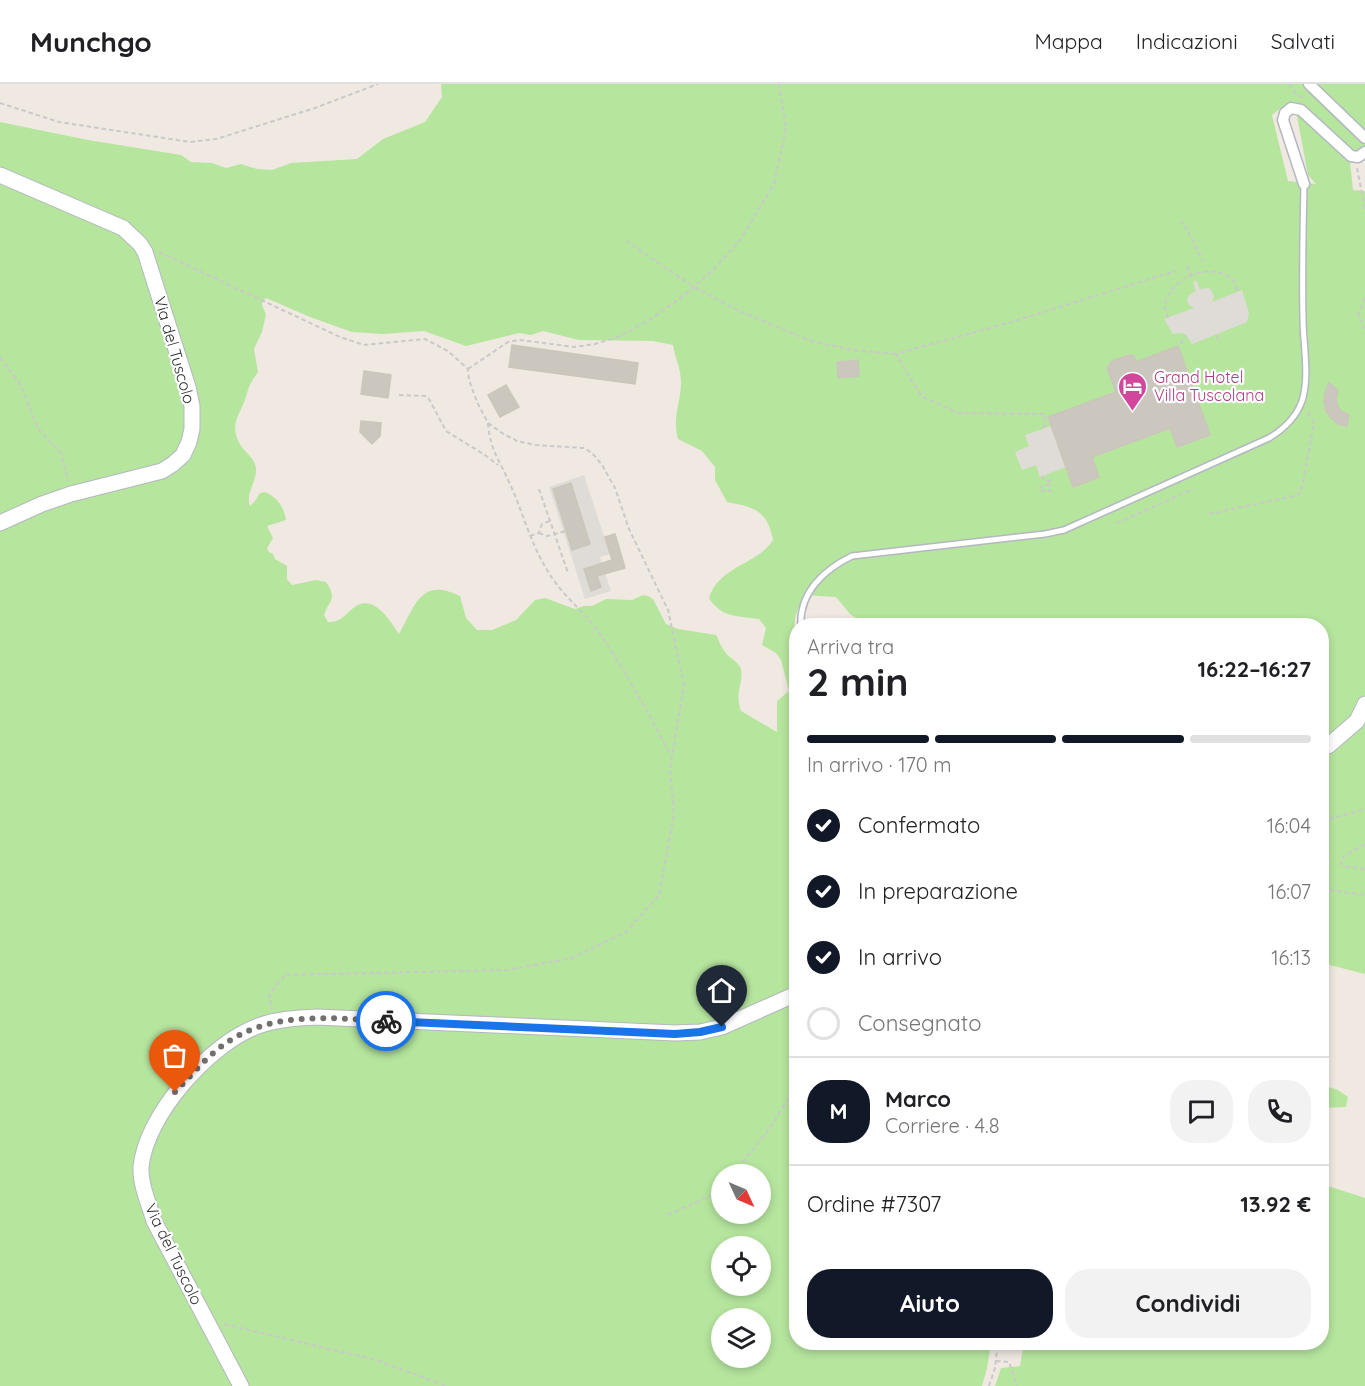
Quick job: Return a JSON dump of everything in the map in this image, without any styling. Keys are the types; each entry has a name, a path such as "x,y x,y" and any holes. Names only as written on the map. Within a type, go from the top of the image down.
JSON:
{"street":[{"path":"1309,84 1365,138"},
{"path":"1304,184 1283,120 1285,113 1291,108 1301,110 1354,157 1365,152"},
{"name":"Via del Tuscolo","path":"0,175 109,221 123,228 140,244 152,268 188,387 193,417 189,442 183,455 162,471 71,494 0,523"},
{"path":"1329,745 1357,721 1365,704"},
{"name":"Via del Tuscolo","path":"241,1386 154,1221 145,1193 141,1168 147,1142 175,1092 218,1049 258,1026 290,1018 317,1017 675,1034 700,1032 722,1027 789,997"}],"lane":[{"path":"802,618 806,599 816,580 833,566 852,556 1064,530 1269,438 1283,429 1300,405 1305,385 1304,184"}],"path":[{"path":"0,103 59,122 190,142 216,139 315,108 378,84"},
{"path":"468,369 508,342 520,340 574,347 618,337 651,319 713,270 740,240 774,184 786,128 779,84"},
{"path":"1354,157 1365,209"},
{"path":"1180,224 1183,222 1203,261"},
{"path":"626,241 694,287 810,341 853,350 896,354 1011,322 1176,271"},
{"path":"140,244 340,337 364,345 425,339 448,351 468,369 469,380 477,402 488,423 489,437 495,457 509,482 530,536 553,579 601,634 634,686 672,758"},
{"path":"1187,266 1191,276"},
{"path":"1168,318 1165,308 1169,294 1178,284 1191,276 1208,272 1222,274 1230,278 1238,292"},
{"path":"1365,298 1358,316 1365,329"},
{"path":"1181,344 1185,334"},
{"path":"1217,335 1219,343"},
{"path":"896,354 921,396 958,413 1045,414 1044,428"},
{"path":"0,357 22,387 38,429 61,453 71,494"},
{"path":"399,395 425,396 429,399 446,431 485,455 501,468"},
{"path":"1209,514 1298,495 1302,487 1314,423 1310,414 1300,405"},
{"path":"275,1022 269,994 285,975 506,970 572,958 626,932 658,895 675,814 670,769 684,685 668,610 629,529 615,488 592,453 584,448 535,446 517,441 488,423"},
{"path":"1042,476 1051,484 1040,487 1040,491 1050,490 1052,495"},
{"path":"539,489 568,573"},
{"path":"1118,523 1193,489"},
{"path":"538,533 542,524 550,521"},
{"path":"530,536 538,533 547,536 566,531"},
{"path":"1329,819 1365,809"},
{"path":"1365,844 1344,856 1341,862 1343,866 1365,868"},
{"path":"1329,890 1365,895"},
{"path":"741,1164 769,1129 789,1098"},
{"path":"668,1215 711,1195"},
{"path":"206,1320 376,1360 447,1386"},
{"path":"989,1386 997,1350"},
{"path":"996,1361 1009,1362 1017,1386"}],"green space":[{"path":"441,84 1365,84 1365,148 1350,162 1353,190 1365,191 1365,974 1329,965 1329,618 856,618 836,597 804,595 796,618 789,618 789,691 789,1350 990,1350 982,1386 0,1386 0,122 88,140 181,155 191,162 212,163 226,168 241,164 257,169 272,170 291,163 357,159 383,139 425,122 442,97","holes":["1286,104 1296,111 1308,175 1316,184 1288,181 1272,115","266,298 352,332 383,334 424,331 466,346 519,333 531,335 543,331 579,340 653,341 673,345 681,377 676,416 678,439 702,451 715,467 715,480 727,502 752,508 763,516 773,540 766,549 721,579 709,598 725,613 759,619 766,628 762,645 776,653 781,660 789,691 777,701 777,732 741,711 738,698 741,669 724,650 716,635 678,629 666,624 653,599 643,595 632,600 606,599 592,606 575,609 545,598 535,600 516,620 492,630 477,630 466,618 460,596 436,590 428,592 415,604 399,634 379,609 366,603 359,604 338,620 328,622 324,615 332,596 326,582 316,580 292,585 287,579 287,566 275,559 267,548 273,538 267,526 286,520 279,503 265,492 260,493 250,506 250,492 256,466 241,446 235,426 249,386 258,372 254,349 262,332 266,314 262,302"]},
{"path":"1329,1087 1348,1097 1346,1107 1329,1108"},
{"path":"1329,1186 1365,1198 1365,1386 995,1386 1001,1368 1020,1366 1023,1350 1329,1350"}],"shaded area":[{"path":"1196,280 1200,289 1209,288 1212,292 1214,296 1212,302 1242,290 1249,313 1247,322 1192,344 1183,333 1173,334 1164,319 1194,308 1187,300 1189,295 1196,291 1193,282"},
{"path":"1051,426 1066,467 1040,477 1036,465 1022,470 1015,452 1029,446 1025,435"},
{"path":"584,475 610,554 600,557 611,591 585,599 549,487","holes":["572,484 590,543 572,550 553,490"]}],"building":[{"path":"512,345 638,363 635,384 509,367"},
{"name":"Grand Hotel Villa Tuscolana","path":"1178,346 1210,435 1177,447 1170,428 1092,457 1099,477 1073,487 1048,417 1116,392 1107,368 1112,361 1129,355 1134,356 1136,362"},
{"path":"858,360 859,376 838,378 837,362"},
{"path":"364,371 391,375 388,398 361,394"},
{"path":"1329,383 1338,390 1336,398 1338,407 1349,415 1347,426 1338,424 1326,411 1324,402"},
{"path":"506,385 519,407 500,417 488,395"},
{"path":"361,421 381,423 380,436 372,444 360,432"},
{"path":"571,483 590,544 572,550 553,489"},
{"path":"615,534 625,568 597,576 601,587 591,591 584,569 612,560 605,537"}],"way so far":[{"path":"175,1092 218,1049 258,1026 290,1018 317,1017 386,1021"}],"place":[{"name":"Grand Hotel Villa Tuscolana","path":"1133,412"}],"route":[{"path":"386,1021 675,1034 722,1027"}]}
